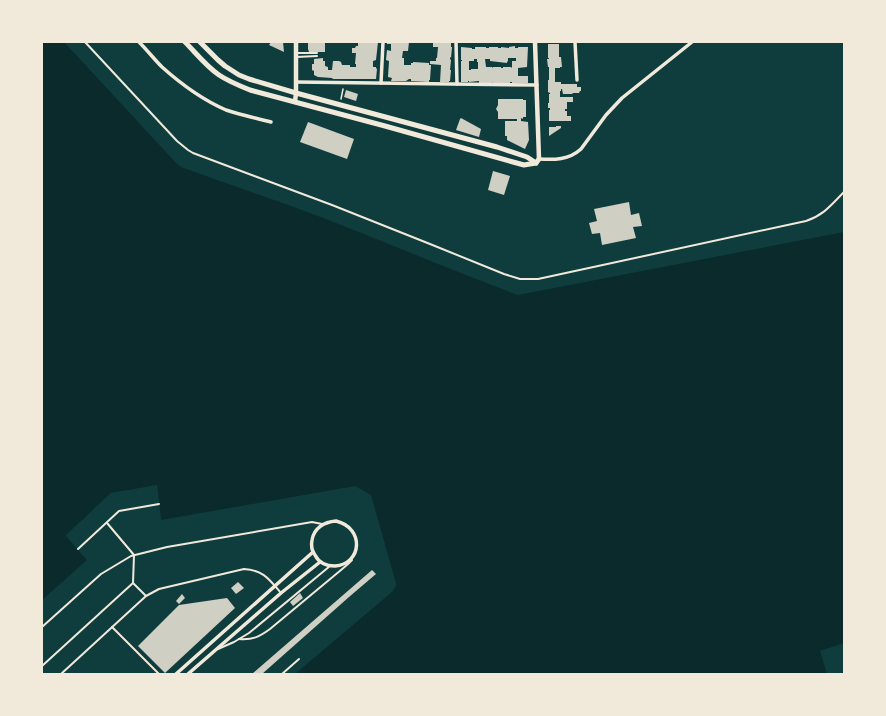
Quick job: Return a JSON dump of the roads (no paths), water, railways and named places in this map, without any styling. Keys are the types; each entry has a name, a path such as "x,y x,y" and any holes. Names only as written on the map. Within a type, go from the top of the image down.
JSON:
{"main road":[{"path":"185,42 213,70 250,90 524,165 537,161"},
{"path":"200,42 218,60 239,75 264,84 497,147 537,161"}],"street":[{"path":"140,42 162,66 184,85 199,95 225,109 271,122"},
{"path":"295,102 296,42"},
{"path":"381,83 383,42"},
{"path":"456,42 457,84"},
{"path":"536,42 537,161 560,159 581,150 606,115 622,98 692,42"},
{"path":"576,42 577,80"},
{"path":"296,82 537,85"},
{"path":"336,521 348,526 354,533 356,546 354,553 350,559 343,564 330,566 320,562 313,552 311,544 313,536 322,524 336,521"},
{"path":"176,674 313,552"},
{"path":"188,674 281,593 320,562"}],"lane":[{"path":"85,42 178,141 193,153 339,207 495,271 520,279 538,279 806,221 820,215 844,192"},
{"path":"296,55 317,53"},
{"path":"296,55 317,56"},
{"path":"78,549 119,511 159,504"},
{"path":"42,627 101,574 134,555 167,547 282,526 312,522 322,524"},
{"path":"42,666 133,583 134,555 107,523"},
{"path":"239,639 254,638 270,629 348,564 354,553"},
{"path":"215,650 249,633 330,566"},
{"path":"61,674 146,596 159,589 244,569 262,573 281,593"},
{"path":"133,583 146,596"},
{"path":"112,627 159,674"},
{"path":"282,674 299,659"}],"water":[{"path":"42,42 64,42 181,167 318,216 518,295 844,232 844,643 820,651 827,674 295,674 392,592 396,586 371,495 355,486 161,520 157,486 111,493 66,535 87,560 42,600"}]}
